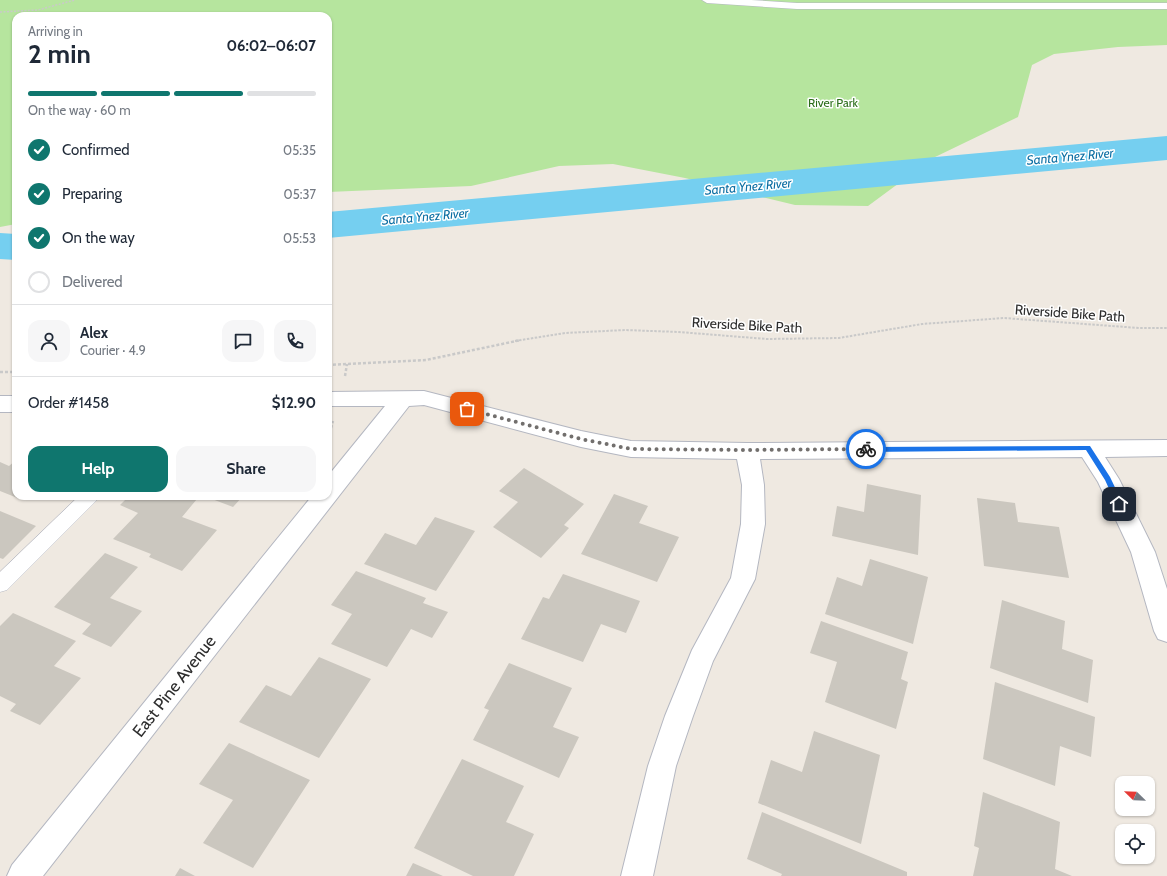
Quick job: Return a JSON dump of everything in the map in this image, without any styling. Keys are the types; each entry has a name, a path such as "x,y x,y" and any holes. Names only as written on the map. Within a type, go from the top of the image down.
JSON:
{"street":[{"path":"332,487 402,398"},
{"path":"332,399 424,398 581,439 631,449 747,450 1167,448"},
{"path":"0,404 12,404"},
{"path":"1088,448 1108,479 1143,552 1167,631"},
{"path":"637,876 662,766 679,716 701,658 743,579 753,524 752,485 747,450"},
{"name":"East Pine Avenue","path":"23,876 322,500"}],"lane":[{"path":"707,0 797,6 1167,6"},
{"path":"0,584 86,500"}],"path":[{"path":"0,12 19,12 45,9 75,0"},
{"name":"Riverside Bike Path","path":"332,365 426,360 492,344 565,334 625,330 679,332 767,339 839,338 922,324 1004,318 1139,328 1167,328"},
{"path":"0,372 12,372"}],"green space":[{"name":"River Park","path":"0,0 1167,0 1167,45 1118,47 1054,54 1032,65 1018,117 933,158 868,206 795,205 685,178 613,164 559,166 471,186 332,192 332,12 12,12 12,225 0,227"}],"building":[{"path":"0,462 9,466 12,463 12,496 0,491"},
{"path":"524,468 584,504 564,525 569,528 541,558 493,527 518,502 499,491"},
{"path":"867,484 921,495 918,555 832,536 837,506 864,512"},
{"path":"614,494 648,506 639,523 679,537 657,582 581,554"},
{"path":"977,498 1015,503 1018,522 1059,527 1069,578 984,566"},
{"path":"125,500 196,500 182,517 217,530 182,571 149,557 151,554 113,539 138,513 120,505"},
{"path":"215,500 239,500 233,507"},
{"path":"0,511 36,526 3,559 0,558"},
{"path":"435,517 475,531 436,591 364,564 385,533 416,545"},
{"path":"105,553 138,567 110,598 142,611 111,647 82,634 91,624 54,607"},
{"path":"870,559 928,577 913,644 825,614 837,577 862,586"},
{"path":"356,571 426,598 423,603 448,612 432,638 411,629 387,667 331,644 352,614 331,605"},
{"path":"563,574 640,601 626,633 601,624 583,662 521,639 543,597 549,599"},
{"path":"1002,600 1065,621 1062,649 1093,660 1088,703 990,668"},
{"path":"13,613 76,641 54,666 81,678 40,725 10,711 16,704 0,696 0,626"},
{"path":"821,621 908,652 901,679 908,682 896,729 825,702 837,662 810,653"},
{"path":"319,657 371,679 319,758 239,722 266,685 291,696"},
{"path":"509,663 572,688 553,727 579,737 559,778 473,740 489,710 484,708"},
{"path":"995,682 1095,717 1091,757 1060,746 1055,786 983,759"},
{"path":"814,731 880,755 861,844 758,803 771,760 802,772"},
{"path":"229,743 310,780 253,868 203,843 233,800 199,784"},
{"path":"462,759 524,786 506,822 534,834 514,876 473,876 414,848"},
{"path":"983,792 1060,822 1055,869 1072,876 973,876 979,848 974,846"},
{"path":"762,812 907,872 907,876 781,876 782,874 747,859"},
{"path":"413,863 443,876 406,876"},
{"path":"180,868 195,876 175,876"}],"waterway":[{"name":"Santa Ynez River","path":"332,225 1167,148"},
{"name":"Santa Ynez River","path":"0,246 12,247"}],"way so far":[{"path":"467,409 581,439 631,449 866,449"}],"route":[{"path":"866,449 1088,448 1108,479 1119,504"}]}
